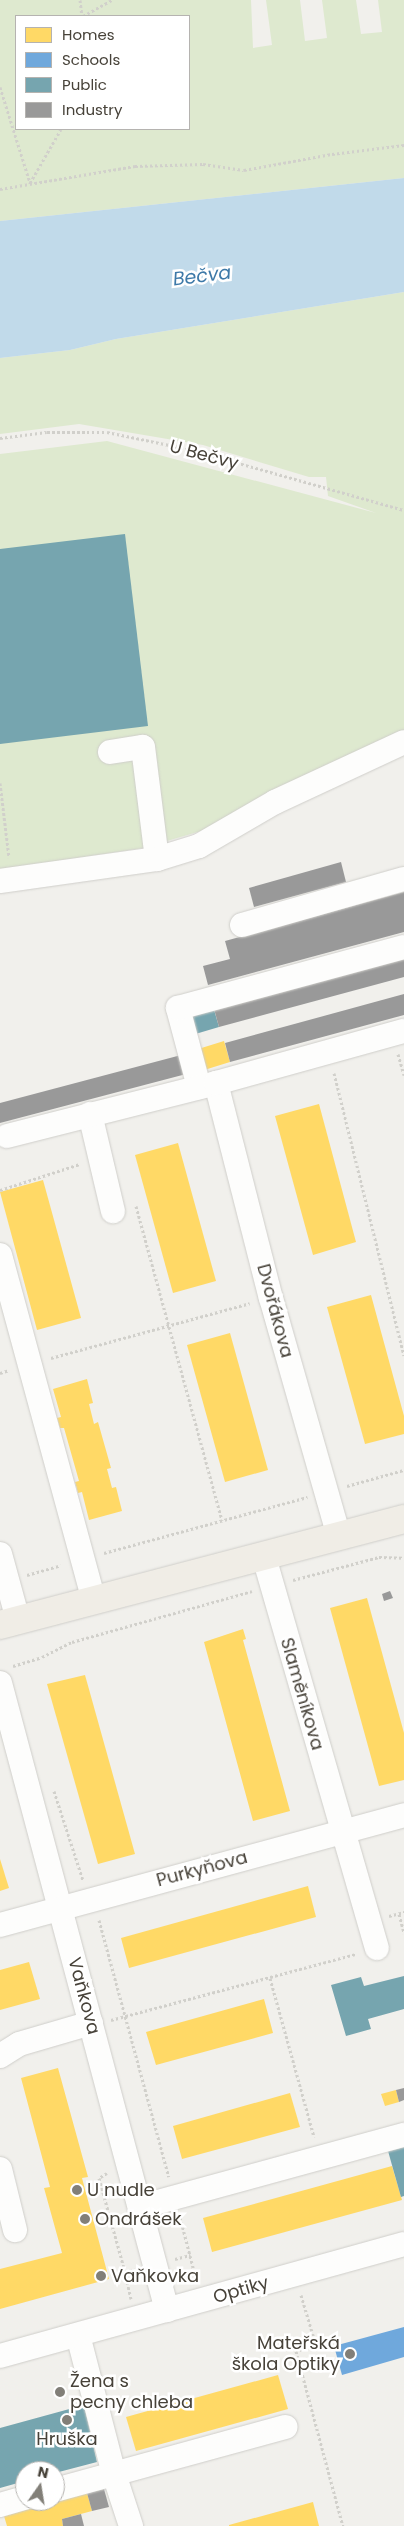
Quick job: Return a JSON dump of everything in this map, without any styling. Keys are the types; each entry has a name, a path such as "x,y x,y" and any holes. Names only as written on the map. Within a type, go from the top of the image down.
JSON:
{"main road":[{"path":"9,1622 264,1557 404,1518"}],"street":[{"path":"6,880 157,859 199,846 275,802 404,742"},
{"path":"110,752 143,747 157,859"},
{"path":"242,924 404,879"},
{"name":"Dvořákova","path":"339,1536 208,1085 178,1008 404,947"},
{"path":"7,1136 208,1085 404,1031"},
{"path":"90,1114 113,1211"},
{"path":"0,1256 94,1601"},
{"path":"0,1554 7,1581 9,1622"},
{"name":"Slaměníkova","path":"264,1557 341,1832 377,1948"},
{"name":"Vaňkova","path":"4,1676 60,1908 167,2310"},
{"name":"Purkyňova","path":"0,1925 404,1815"},
{"path":"0,2056 19,2044 91,2023"},
{"path":"140,2207 404,2135"},
{"path":"0,2170 15,2230"},
{"name":"Optiky","path":"0,2356 404,2244"},
{"path":"78,2335 114,2474 132,2526"},
{"path":"65,2487 286,2427"},
{"path":"0,2505 15,2501"}],"path":[{"path":"80,0 82,15"},
{"path":"84,15 112,0"},
{"path":"0,87 30,183"},
{"path":"30,183 59,130"},
{"path":"0,189 136,166 203,164 244,170 332,154 404,145"},
{"name":"U Bečvy","path":"0,438 47,432 107,432 193,450 404,510"},
{"path":"0,783 6,880"},
{"path":"329,1051 404,1355"},
{"path":"0,1190 100,1158"},
{"path":"136,1203 222,1520"},
{"path":"0,1373 271,1298"},
{"path":"7,1581 404,1470"},
{"path":"288,1582 379,1557 404,1558"},
{"path":"4,1676 72,1642 257,1590"},
{"path":"398,1914 404,1933"},
{"path":"97,1915 126,2018"},
{"path":"91,2023 126,2018 377,1948"},
{"path":"270,1978 320,2158"},
{"path":"108,2175 99,2178 132,2301 123,2303"},
{"path":"124,2272 190,2255"},
{"path":"300,2292 316,2345 296,2350 343,2526"}],"green space":[{"path":"0,0 251,0 253,48 272,45 266,0 300,0 305,41 327,38 322,0 356,0 361,34 382,32 378,0 404,0 404,178 0,221"},
{"path":"404,292 404,731 201,831 143,848 0,870 0,454 107,441 376,513 328,496 326,477 309,477 203,445 79,424 0,434 0,358 70,350 116,339"}],"water":[{"name":"Bečva","path":"404,178 404,292 116,339 70,350 0,358 0,221"}],"building: Homes":[{"path":"224,1041 230,1062 201,1071 195,1050"},
{"path":"319,1104 356,1242 313,1255 275,1116"},
{"path":"178,1143 216,1281 173,1293 135,1155"},
{"path":"43,1180 81,1318 37,1330 0,1192"},
{"path":"371,1295 404,1416 404,1434 365,1444 327,1307"},
{"path":"230,1333 268,1470 225,1482 187,1345"},
{"path":"87,1379 93,1403 89,1404 94,1424 98,1422 111,1468 107,1469 112,1488 116,1487 122,1511 89,1520 82,1492 78,1493 75,1482 79,1481 64,1428 60,1428 57,1418 61,1417 53,1389"},
{"path":"367,1598 404,1733 404,1780 379,1786 330,1608"},
{"path":"243,1629 246,1639 243,1640 290,1811 253,1821 204,1642"},
{"path":"85,1675 135,1854 98,1864 47,1684"},
{"path":"0,1859 9,1888 0,1891"},
{"path":"308,1886 316,1917 129,1968 121,1938"},
{"path":"29,1962 40,1999 0,2010 0,1970"},
{"path":"264,1999 273,2033 156,2065 146,2032"},
{"path":"58,2068 88,2177 82,2178 109,2279 0,2309 0,2269 62,2253 44,2188 50,2187 21,2078"},
{"path":"396,2090 399,2102 385,2106 381,2094"},
{"path":"290,2093 300,2127 182,2159 173,2126"},
{"path":"392,2166 402,2200 212,2252 203,2218"},
{"path":"278,2375 288,2409 136,2451 126,2417"},
{"path":"87,2493 92,2511 62,2519 63,2526 7,2526 4,2516 22,2511 65,2511 65,2499"},
{"path":"313,2502 319,2526 229,2526 229,2525"}],"building: Schools":[{"path":"404,2327 404,2357 342,2375 334,2346"}],"building: Public":[{"path":"125,534 148,726 0,744 0,549"},
{"path":"213,1006 219,1027 192,1035 186,1013"},
{"path":"404,1976 404,2009 368,2019 371,2029 346,2036 331,1985 361,1977 364,1986"},
{"path":"404,2147 404,2196 401,2197 388,2151"},
{"path":"84,2405 97,2462 65,2470 65,2461 15,2461 15,2484 0,2488 0,2428"}],"building: Industry":[{"path":"341,862 346,882 254,907 249,888"},
{"path":"404,892 404,932 208,985 203,966 230,959 225,941"},
{"path":"404,957 404,977 219,1027 214,1009"},
{"path":"404,994 404,1015 230,1062 225,1043"},
{"path":"185,1054 190,1073 0,1123 0,1103"},
{"path":"390,1591 393,1598 384,1601 382,1594"},
{"path":"404,2088 404,2100 399,2102 396,2090"},
{"path":"104,2489 109,2507 92,2511 87,2493"},
{"path":"81,2514 84,2526 63,2526 62,2519"}],"place":[{"name":"U nudle","path":"77,2190"},
{"name":"Ondrášek","path":"85,2219"},
{"name":"Vaňkovka","path":"101,2276"},
{"name":"Mateřská škola Optiky","path":"350,2354"},
{"name":"Žena s pecny chleba","path":"60,2392"},
{"name":"Hruška","path":"67,2420"}]}
